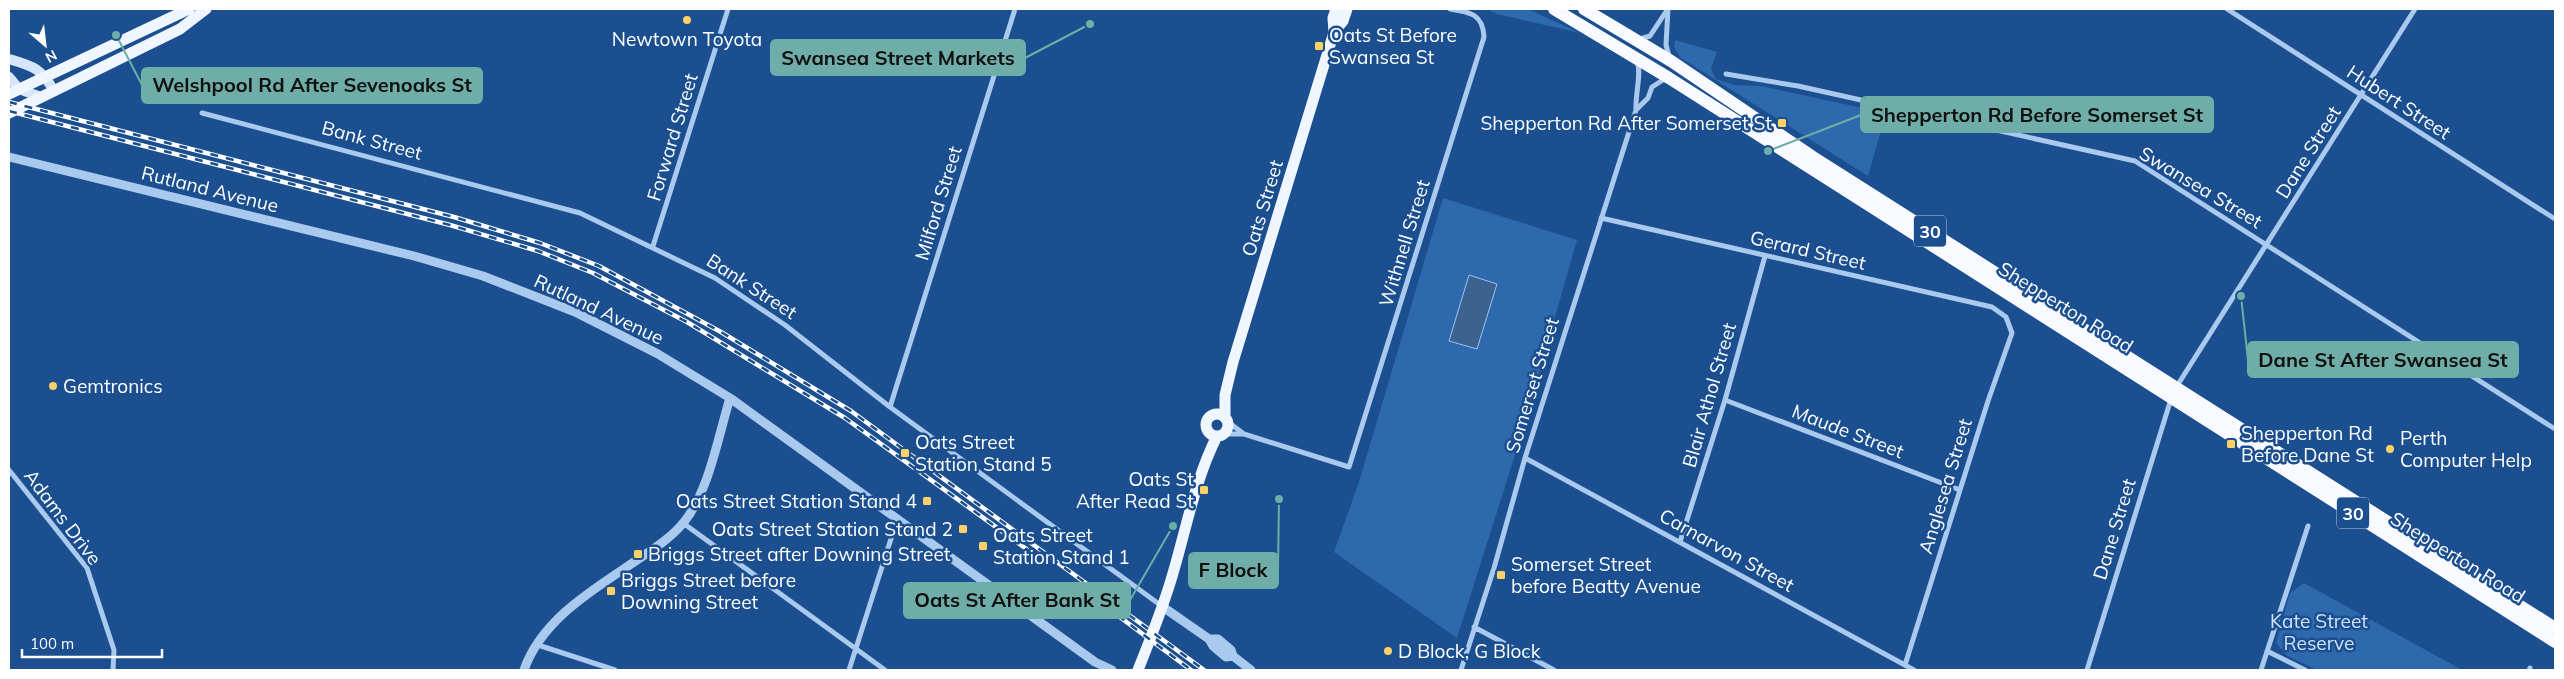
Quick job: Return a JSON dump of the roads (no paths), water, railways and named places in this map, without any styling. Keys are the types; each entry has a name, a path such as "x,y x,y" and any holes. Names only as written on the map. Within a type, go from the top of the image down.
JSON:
{"highway":[{"name":"Shepperton Road","path":"1554,9 1636,57 2555,628"},
{"name":"Shepperton Road","path":"1584,9 1671,61 1806,152 2555,642"}],"main road":[{"path":"14,91 188,9"},
{"path":"9,113 180,29 206,9"},
{"name":"Oats Street","path":"1212,416 1225,395 1334,32 1333,18 1336,9"},
{"name":"Oats Street","path":"1334,32 1343,21 1347,9"},
{"path":"9,59 33,66 46,76 54,91"},
{"path":"9,77 14,91"},
{"path":"14,91 41,97"},
{"name":"Oats Street","path":"1225,395 1226,420"},
{"path":"1138,670 1163,607 1188,512 1206,459 1216,434 1227,429 1226,420 1219,415 1212,416 1206,424 1216,434"}],"street":[{"name":"Forward Street","path":"653,246 728,9"},
{"name":"Milford Street","path":"890,407 1015,9"},
{"name":"Withnell Street","path":"1244,434 1349,467 1484,37 1484,27 1480,19 1473,13 1450,9"},
{"path":"1634,39 1650,36 1668,9"},
{"path":"1668,9 1666,45 1671,61"},
{"name":"Hubert Street","path":"2227,9 2555,219"},
{"name":"Dane Street","path":"2087,670 2174,392 2415,9"},
{"name":"Somerset Street","path":"1461,670 1494,568 1525,458 1636,110 1635,94 1640,72 1636,57"},
{"name":"Swansea Street","path":"1726,74 1798,86 2135,161 2555,429"},
{"name":"Somerset Street","path":"1636,110 1648,98 1652,88 1658,82 1669,78"},
{"name":"Bank Street","path":"202,113 557,205 605,223 653,246 738,292 890,407 1209,639 1213,646 1226,657 1233,656 1251,670"},
{"name":"Rutland Avenue","path":"9,157 414,256 483,276 574,312 658,354 730,398 1096,666 1112,670"},
{"name":"Gerard Street","path":"1601,218 1992,307 2006,317"},
{"name":"Blair Athol Street","path":"1680,542 1725,400 1765,256"},
{"name":"Anglesea Street","path":"1905,666 2012,333 2006,317"},
{"path":"524,670 538,645 560,616 662,543 683,524 700,493 730,398"},
{"name":"Maude Street","path":"1725,400 1960,490"},
{"path":"1226,420 1244,434"},
{"path":"1216,434 1244,434"},
{"name":"Carnarvon Street","path":"1525,458 1914,670"},
{"name":"Adams Drive","path":"9,470 87,568 114,650 113,670"},
{"path":"849,670 897,520"},
{"path":"683,524 885,670"},
{"path":"2261,670 2308,526"},
{"path":"1474,627 1554,670"},
{"path":"538,645 615,670"},
{"path":"2267,651 2306,670"}],"railway":[{"path":"9,102 454,217 540,243 599,266 721,332 851,411 1204,670"},
{"path":"9,111 450,225 538,251 593,273 687,322 845,418 1032,553"},
{"path":"1105,606 1191,670"}],"place":[{"name":"Newtown Toyota","path":"687,20"},
{"name":"Swansea Street Markets","path":"1090,24"},
{"name":"Welshpool Rd After Sevenoaks St","path":"116,35"},
{"name":"Oats St Before Swansea St","path":"1319,46"},
{"name":"Shepperton Rd After Somerset St","path":"1782,123"},
{"name":"Shepperton Rd Before Somerset St","path":"1768,151"},
{"name":"Dane St After Swansea St","path":"2241,296"},
{"name":"Gemtronics","path":"53,386"},
{"name":"Shepperton Rd Before Dane St","path":"2231,444"},
{"name":"Perth Computer Help","path":"2390,449"},
{"name":"Oats Street Station Stand 5","path":"905,453"},
{"name":"Oats St After Read St","path":"1204,490"},
{"name":"F Block","path":"1279,499"},
{"name":"Oats Street Station Stand 4","path":"927,501"},
{"name":"Oats St After Bank St","path":"1173,526"},
{"name":"Oats Street Station Stand 2","path":"963,529"},
{"name":"Oats Street Station Stand 1","path":"983,546"},
{"name":"Briggs Street after Downing Street","path":"638,554"},
{"name":"Somerset Street before Beatty Avenue","path":"1501,575"},
{"name":"Briggs Street before Downing Street","path":"611,591"},
{"name":"D Block, G Block","path":"1388,651"}],"park label":[{"name":"Kate Street Reserve","path":"2319,632"}]}
